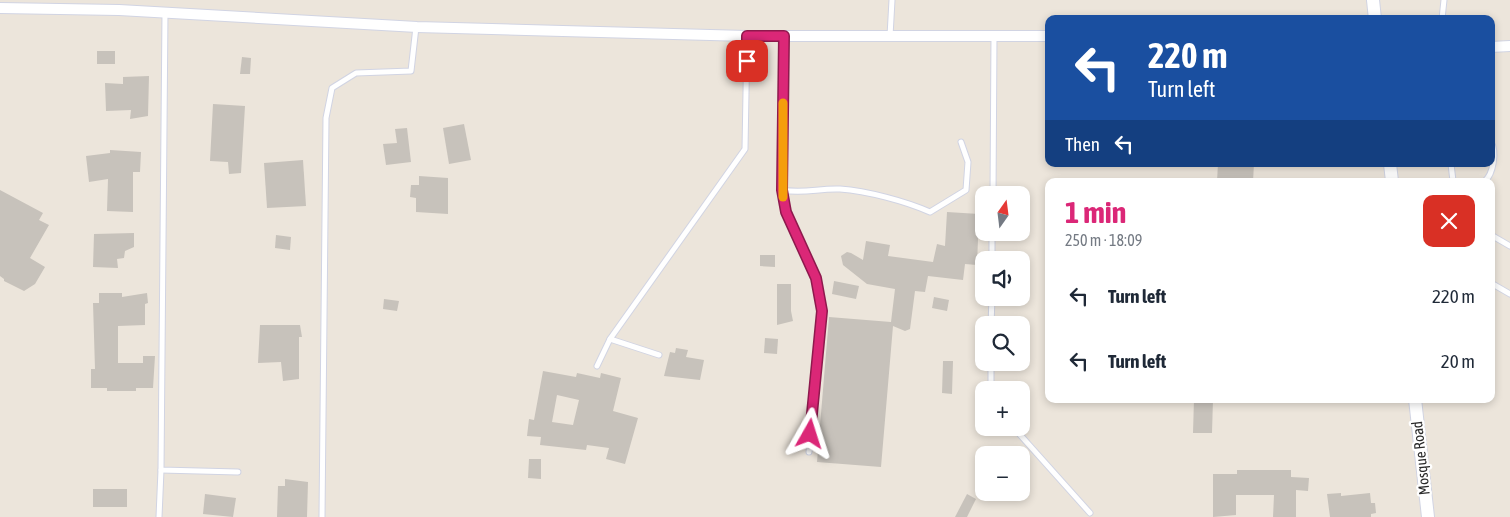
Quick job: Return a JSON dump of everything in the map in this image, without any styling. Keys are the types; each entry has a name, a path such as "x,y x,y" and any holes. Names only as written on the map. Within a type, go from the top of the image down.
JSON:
{"street":[{"path":"1373,0 1375,15"},
{"path":"0,8 119,5 165,13 416,27 747,36 1045,36"},
{"path":"1495,47 1510,46"},
{"name":"Mosque Road","path":"1415,403 1428,517"}],"lane":[{"path":"890,37 892,0"},
{"path":"1442,15 1444,0"},
{"path":"159,517 165,13"},
{"path":"322,517 326,118 332,88 356,73 411,71 416,27"},
{"path":"993,186 994,35"},
{"path":"597,366 610,339 745,148 747,36"},
{"path":"784,36 782,190 786,212 816,278 822,311 808,452"},
{"path":"782,190 800,193 840,189 915,205 930,212 966,190 968,162 961,142"},
{"path":"1495,237 1510,246"},
{"path":"1495,285 1510,294"},
{"path":"610,339 659,355"},
{"path":"1021,436 1090,513"},
{"path":"161,470 238,472"}],"building":[{"path":"97,51 115,51 115,64 97,64"},
{"path":"242,57 251,58 250,74 240,74"},
{"path":"149,76 148,116 130,119 131,110 106,111 105,83 123,84 123,77"},
{"path":"213,104 245,106 241,173 229,174 228,162 210,161"},
{"path":"464,124 471,160 449,164 443,128"},
{"path":"407,128 411,162 386,165 383,144 397,143 395,129"},
{"path":"110,150 141,152 140,172 133,172 133,212 107,211 108,179 89,182 86,156 110,153"},
{"path":"303,160 306,206 267,208 264,163"},
{"path":"1218,167 1254,167 1253,178 1217,178"},
{"path":"419,176 448,178 448,214 416,212 416,198 410,197 411,185 419,185"},
{"path":"0,190 43,213 39,220 49,225 30,258 45,267 35,284 24,291 4,281 0,276"},
{"path":"947,212 975,214 975,241 978,241 978,251 975,251 975,265 965,264 963,280 928,276 925,292 915,291 910,329 905,331 893,326 881,467 817,462 829,317 891,322 895,289 867,284 843,265 841,256 847,252 863,260 866,241 890,245 888,256 933,262 937,244 945,246"},
{"path":"134,233 134,247 125,251 124,258 117,259 118,268 93,267 94,234"},
{"path":"276,235 291,237 290,250 275,248"},
{"path":"760,255 775,255 775,267 760,266"},
{"path":"834,281 859,286 856,299 832,294"},
{"path":"777,284 791,284 793,321 777,325"},
{"path":"99,293 122,293 122,297 147,293 148,303 145,304 145,325 118,326 118,363 143,363 143,356 155,356 153,388 136,388 136,391 107,391 107,388 91,388 91,369 95,369 93,303 99,303"},
{"path":"934,297 949,300 947,311 932,308"},
{"path":"384,299 399,301 397,311 383,309"},
{"path":"260,325 300,325 302,337 299,337 299,379 283,381 281,362 258,363"},
{"path":"765,338 778,339 777,354 764,353"},
{"path":"676,348 688,350 686,357 704,360 700,380 664,376 670,352 675,353"},
{"path":"943,361 953,361 952,394 942,393"},
{"path":"543,371 576,377 577,373 600,378 601,373 621,378 613,411 638,418 625,464 606,459 609,448 587,445 586,450 540,445 541,437 527,436 529,419 534,420","holes":["557,395 579,400 573,425 552,422"]},
{"path":"1194,403 1213,403 1212,433 1193,433"},
{"path":"529,459 541,459 541,479 528,478"},
{"path":"1237,470 1291,470 1291,477 1309,478 1308,491 1296,490 1296,517 1273,517 1274,495 1236,495 1236,515 1213,517 1213,474 1237,474"},
{"path":"285,479 308,482 307,517 277,517 278,486 285,486"},
{"path":"93,489 127,489 127,507 93,507"},
{"path":"1341,493 1341,496 1370,493 1371,503 1375,503 1376,513 1371,514 1371,517 1330,517 1327,494"},
{"path":"205,494 236,498 233,517 203,514"},
{"path":"967,494 975,498 967,517 955,517"}],"slow traffic":[{"path":"783,103 783,197"}],"route":[{"path":"747,61 747,36 784,36 782,190 786,212 800,247 816,278 822,311 810,434"}]}
